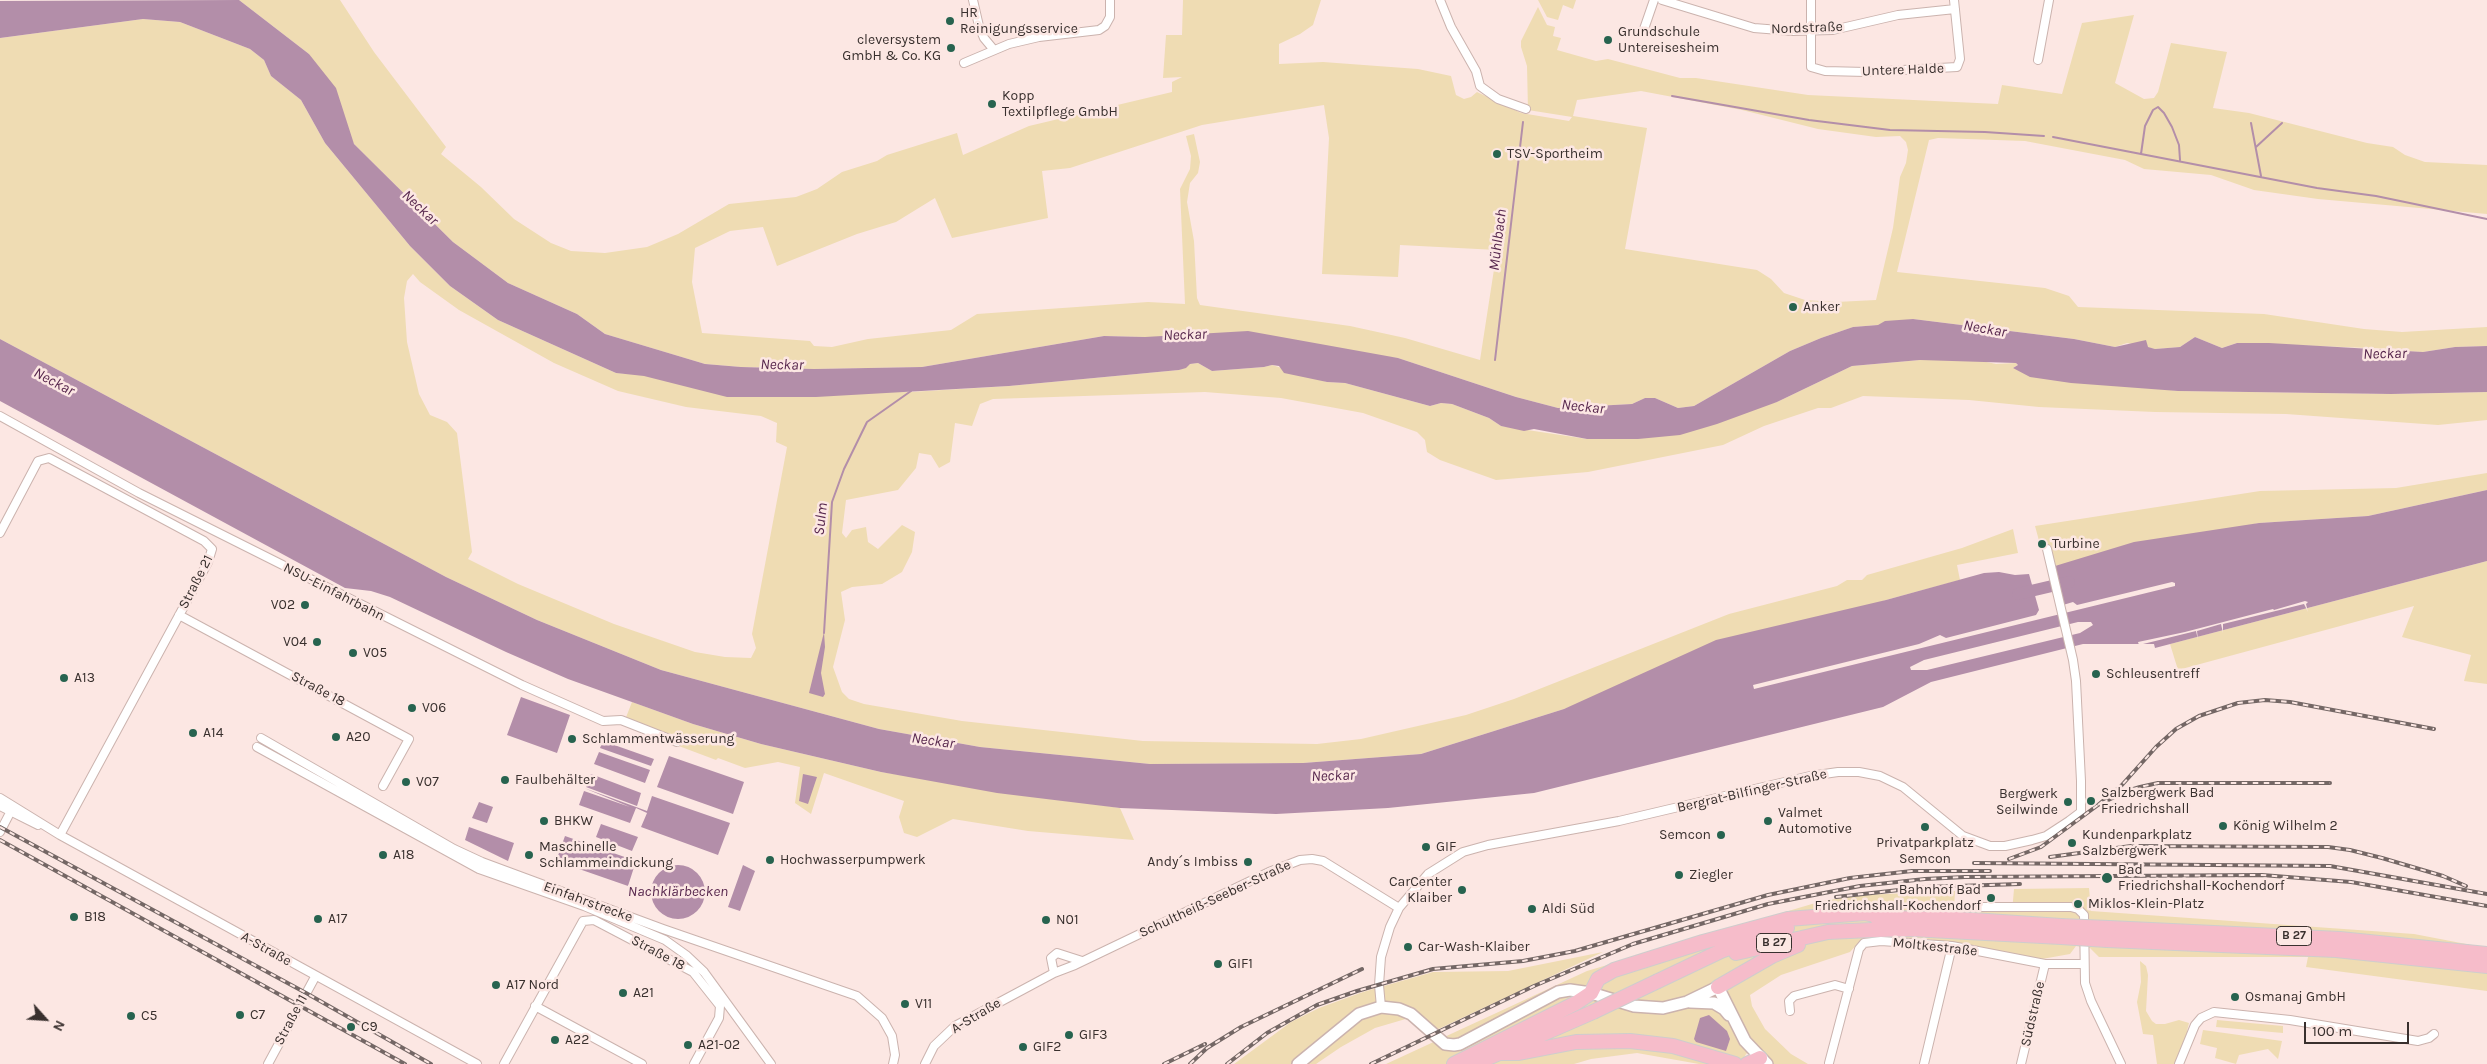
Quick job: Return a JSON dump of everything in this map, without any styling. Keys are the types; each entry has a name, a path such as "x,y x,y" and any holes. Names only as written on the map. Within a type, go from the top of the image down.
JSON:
{"highway":[{"path":"1454,1064 1591,993 1598,980 1614,970 1757,926 1788,919 1865,913 1887,918"},
{"name":"B 27","path":"1474,1064 1750,940 1785,929 1817,923 1887,918 1958,919 2061,932"},
{"name":"B 27","path":"1701,962 1786,940 1828,932 1911,929 2340,939 2487,954"},
{"path":"1718,987 1787,949 1847,932"},
{"name":"B 27","path":"2108,934 2336,950 2487,966"},
{"path":"1501,1053 1519,1053 1576,1042 1630,1041 1673,1046 1735,1064"}],"main road":[{"path":"1298,1064 1359,1014 1381,1007 1400,1009 1412,1014 1445,1044 1454,1045 1460,1044 1547,996 1570,990 1591,993 1650,1008 1663,1008 1687,1002 1718,987 1758,1062"},
{"path":"1687,1002 1714,1003 1724,1009 1740,1031"}],"street":[{"path":"973,0 984,38 994,50"},
{"path":"964,63 994,50 1039,37 1099,30 1105,26 1110,17 1110,0"},
{"path":"1440,0 1450,27 1476,71 1480,86 1498,99 1526,109"},
{"path":"1644,29 1654,0"},
{"name":"Nordstraße","path":"1662,0 1754,28 1811,31 1833,30 1861,25 1898,15 1955,9"},
{"path":"1811,31 1812,0"},
{"name":"Untere Halde","path":"1811,31 1811,67 1825,71 1866,72 1953,68 1958,65 1960,59 1954,0"},
{"path":"2038,60 2049,0"},
{"name":"NSU-Einfahrbahn","path":"0,416 139,493 522,685 603,721 620,720 677,742"},
{"name":"Straße 21","path":"0,533 38,461 49,458 204,541 212,549 208,562 58,834"},
{"name":"Bergrat-Bilfinger-Straße","path":"1381,1007 1379,985 1381,956 1390,927 1399,908 1428,874 1446,862 1472,850 1497,842 1624,820 1810,776 1838,772 1859,772 1880,776 1903,787 1952,829 1975,842 1990,846 2005,846 2046,836 2081,812 2080,754 2074,660 2048,553"},
{"name":"Straße 18","path":"179,615 409,739 383,786"},
{"name":"Einfahrstrecke","path":"261,738 454,849 482,862 663,929 857,996 882,1018 892,1036 895,1055 893,1064"},
{"name":"Einfahrstrecke","path":"256,747 479,869 584,906 666,940 704,972 771,1064"},
{"name":"A-Straße","path":"0,798 12,809 461,1060 477,1064"},
{"name":"A-Straße","path":"0,806 12,809"},
{"path":"0,832 12,809"},
{"name":"Schultheiß-Seeber-Straße","path":"1012,995 1054,973 1268,872 1300,860 1312,858 1323,861 1399,908"},
{"path":"1967,907 2072,907 2078,909 2084,915 2083,964 2085,983 2091,1001 2121,1064"},
{"name":"Straße 18","path":"535,1006 583,920 594,920 693,972 720,1006 719,1018 694,1064"},
{"name":"Moltkestraße","path":"1829,1063 1860,949 1864,944 1881,941 1952,946 2044,964 2083,964"},
{"path":"1924,1064 1952,946"},
{"path":"1054,973 1051,958 1057,953 1082,961"},
{"name":"Südstraße","path":"2021,1064 2044,964"},
{"name":"Straße 11","path":"268,1064 315,977"},
{"path":"1790,1011 1789,1001 1794,996 1835,985 1850,989"},
{"name":"A-Straße","path":"925,1064 934,1046 955,1026 1012,995"},
{"path":"504,1064 535,1006 642,1064"},
{"path":"2179,1064 2195,1025 2201,1018 2214,1012 2290,1020 2418,1041 2429,1038 2434,1034"}],"shaded area":[{"path":"239,0 340,0 374,52 446,147 441,154 481,187 514,219 551,243 571,251 605,253 647,247 678,234 729,204 796,197 817,189 842,172 877,161 887,155 957,133 963,155 1029,126 1172,92 1172,82 1182,77 1163,78 1166,35 1182,35 1183,0 1321,0 1313,25 1300,34 1279,44 1279,64 1323,62 1418,69 1451,76 1456,95 1464,99 1471,97 1477,92 1521,113 1569,121 1572,117 1528,110 1527,66 1521,41 1538,7 1547,25 1555,27 1553,36 1561,38 1557,50 1596,61 1608,59 1680,78 1696,78 1808,95 1998,104 2002,85 2062,94 2082,23 2134,15 2115,83 2144,99 2154,98 2158,92 2171,43 2227,52 2213,108 2249,113 2367,143 2393,147 2405,155 2425,162 2487,165 2487,214 2318,199 2254,190 2211,175 2144,169 2125,160 2025,141 1938,138 1929,140 1897,272 2045,288 2069,296 2078,307 2264,314 2364,329 2402,332 2487,327 2487,346 2455,347 2423,352 2396,349 2237,343 2222,348 2195,337 2180,347 2155,349 2127,343 2115,347 2074,339 1913,319 1853,327 1821,338 1790,351 1694,406 1678,408 1655,398 1645,398 1632,404 1558,408 1516,397 1398,358 1145,337 1104,336 922,367 814,369 705,364 605,334 577,314 508,283 453,242 354,144 309,54","holes":["1641,91 1742,110 1818,129 1876,137 1900,136 1906,142 1908,150 1906,163 1900,177 1893,228 1876,300 1836,302 1805,300 1784,293 1771,279 1757,270 1625,249 1647,128 1573,116 1577,100","1324,105 1329,138 1322,274 1398,277 1400,245 1497,250 1480,360 1405,338 1350,326 1200,305 1197,298 1194,241 1187,202 1190,183 1198,173 1200,162 1194,134 1186,136 1191,156 1190,169 1180,189 1185,304 1148,302 977,314 951,330 868,339 832,347 814,346 810,341 702,333 692,282 695,248 730,231 763,227 777,266 857,234 896,222 935,198 952,238 1048,218 1042,171 1070,168 1202,125"]},
{"path":"1538,0 1576,0 1573,9 1563,5 1558,20 1547,17"},
{"path":"143,19 180,22 250,49 264,60 271,76 301,100 325,143 410,246 450,286 498,320 616,373 910,392 1009,386 1179,370 1190,364 1198,363 1212,371 1272,365 1327,382 1345,383 1430,406 1441,403 1452,404 1489,418 1501,426 1587,439 1777,402 1852,366 1920,360 1977,360 1996,364 2016,363 2018,365 2013,368 2178,391 2391,394 2487,392 2487,420 2438,425 2286,414 2155,412 2039,407 1969,400 1863,396 1831,408 1818,408 1764,426 1723,445 1588,472 1496,480 1440,460 1427,452 1425,440 1417,432 1363,413 1281,398 1205,392 993,399 980,404 972,426 955,423 950,462 939,468 931,455 919,453 916,468 898,490 846,500 842,533 846,538 852,530 866,527 868,542 878,549 902,525 915,532 912,552 902,572 882,584 852,587 841,592 845,620 833,667 842,692 849,699 864,704 962,721 1143,741 1317,744 1361,739 1466,715 1514,699 1729,614 1837,586 1847,580 1862,580 1867,575 1962,548 2013,529 2018,553 1957,565 1960,580 1886,600 1564,709 1421,754 1303,763 1150,764 980,747 879,729 661,670 537,620 446,577 0,339 0,38","holes":["413,274 420,282 459,310 554,363 618,391 686,407 761,416 777,423 776,442 787,447 752,634 756,648 751,658 725,657 695,652 614,624 518,584 468,559 472,552 457,433 447,422 430,415 419,394 407,342 404,298 407,281"]},
{"path":"2487,473 2487,490 2368,516 2259,523 2055,566 2051,545 2041,548 2035,526 2260,491 2396,488"},
{"path":"2487,561 2487,684 2464,681 2471,655 2402,637 2414,606 2178,670 2170,644"},
{"path":"632,702 693,724 761,744 881,772 1120,808 1134,840 1028,831 953,819 917,837 904,833 899,817 904,801 824,773 811,814 795,803 800,767 778,762 745,768 718,758 716,760 623,725"},
{"path":"2089,888 2091,911 2414,934 2487,948 2487,991 2306,967 2308,957 2099,957 2090,948 2076,946 2070,954 2042,959 1923,938 1862,939 1850,952 1781,975 1750,995 1752,1006 1765,1029 1791,1054 1808,1064 1774,1064 1756,1046 1746,1054 1741,1064 1699,1064 1637,1053 1591,1059 1574,1064 1386,1064 1587,971 1822,901 1862,895 1955,891 1954,909 2012,912 2014,889"},
{"path":"1603,952 1432,1032 1409,1018 1375,1028 1316,1064 1234,1064 1291,1022 1319,1008 1363,992 1433,972 1508,971"},
{"path":"2140,961 2146,966 2148,975 2146,1011 2152,1021 2156,1024 2165,1024 2179,1020 2189,1023 2187,1031 2191,1032 2177,1064 2157,1064 2153,1035 2143,1034 2137,1002 2141,982"},
{"path":"2217,1020 2283,1026 2283,1033 2216,1027"},
{"path":"2203,1030 2282,1041 2278,1059 2268,1049 2239,1055 2236,1064 2215,1058 2217,1048 2200,1044"}],"water":[{"path":"239,0 309,54 336,88 354,144 453,242 508,283 577,314 605,334 705,364 814,369 922,367 1104,336 1145,337 1248,331 1398,358 1516,397 1558,408 1632,404 1645,398 1655,398 1678,408 1694,406 1790,351 1821,338 1853,327 1878,325 1885,321 1913,319 2074,339 2115,347 2146,340 2148,347 2155,349 2180,347 2195,337 2222,348 2237,343 2269,343 2423,352 2455,347 2487,346 2487,392 2391,394 2178,391 2071,383 2030,377 2013,368 2018,365 2016,363 1920,360 1852,366 1777,402 1717,424 1680,435 1638,439 1587,439 1534,429 1524,431 1501,426 1489,418 1452,404 1441,403 1430,406 1345,383 1327,382 1284,373 1279,366 1272,365 1212,371 1198,363 1190,364 1186,368 1179,370 1009,386 816,397 727,397 644,376 616,373 498,320 450,286 410,246 325,143 301,100 271,76 264,60 250,49 180,22 143,19 0,38 0,1"},
{"path":"0,339 446,577 537,620 661,670 879,729 980,747 1150,764 1303,763 1421,754 1564,709 1716,640 1886,600 1984,573 2029,574 2039,610 2036,615 1946,638 1940,635 1919,644 1753,685 1754,689 2175,586 2175,583 2172,582 2077,605 2073,602 2063,605 2055,566 2134,542 2259,523 2368,516 2487,490 2487,561 2155,648 2154,644 2083,644 1931,682 1883,707 1534,793 1388,808 1276,814 1120,808 997,793 881,772 761,744 693,724 568,679 390,597 371,591 345,588 0,401","holes":["2078,622 2091,622 2093,625 2080,633 1927,670 1911,670 1910,667 1924,660"]},
{"path":"824,632 825,647 821,673 825,694 823,697 809,693"},
{"path":"521,697 570,715 557,753 507,735"},
{"path":"603,741 654,759 651,766 600,748"},
{"path":"599,752 650,770 645,783 594,764"},
{"path":"669,756 744,782 733,814 657,787"},
{"path":"591,774 641,793 637,806 586,787"},
{"path":"803,774 817,777 808,804 799,801"},
{"name":"Nachklärbecken","path":"584,788 647,811 652,796 730,823 718,855 641,827 647,813 636,808 630,823 579,805 584,791 630,807"},
{"path":"479,802 493,807 487,823 472,818"},
{"path":"601,824 638,837 632,851 596,837"},
{"path":"469,827 514,843 508,861 465,840"},
{"path":"565,836 636,861 628,886 556,861"},
{"name":"Nachklärbecken","path":"678,865 697,873 705,892 697,911 678,919 659,911 651,892 659,873"},
{"path":"743,865 755,871 740,911 728,907"},
{"path":"1709,1015 1727,1031 1730,1039 1726,1051 1696,1042 1694,1039 1700,1018"}],"pier":[{"path":"2305,601 2308,602 2306,604 2308,612 2304,604 2223,624 2223,633 2221,624 2197,631 2198,640 2196,631 2139,645 2138,642 2185,632"}],"waterway":[{"path":"1672,96 1809,120 1890,130 1985,132 2044,136"},
{"path":"2141,154 2145,126 2153,110 2158,107 2172,127 2179,145 2180,160"},
{"name":"Mühlbach","path":"1495,360 1523,122"},
{"path":"2251,123 2261,176"},
{"path":"2256,147 2282,123"},
{"path":"2053,137 2317,188 2376,196 2487,219"},
{"name":"Sulm","path":"824,633 832,502 844,469 867,422 911,391"},
{"name":"Neckar","path":"2018,594 2069,582"}],"railway":[{"path":"2098,805 2121,786 2156,747 2176,729 2199,716 2238,703 2265,700 2290,702 2434,729"},
{"path":"2009,859 2041,847 2098,805 2140,787 2158,783 2330,783"},
{"path":"0,827 306,993 431,1064"},
{"path":"0,840 405,1064"},
{"path":"2050,857 2131,846 2328,847 2382,858 2443,876 2466,886"},
{"path":"1974,863 2330,866 2487,894"},
{"path":"1227,1064 1267,1033 1317,1005 1357,991 1433,969 1523,961 1575,951 1768,895 1850,878 1912,871 1990,871"},
{"path":"1371,1064 1534,986 1633,944 1768,904 1860,886 1965,877 2262,875 2351,882 2487,906"},
{"path":"1836,897 1926,887 2020,884"},
{"path":"1190,1064 1207,1048 1241,1027 1362,969"},
{"path":"1164,1064 1205,1044"}],"place":[{"name":"HR Reinigungsservice","path":"950,21"},
{"name":"Grundschule Untereisesheim","path":"1608,40"},
{"name":"cleversystem GmbH & Co. KG","path":"951,48"},
{"name":"Kopp Textilpflege GmbH","path":"992,104"},
{"name":"TSV-Sportheim","path":"1497,154"},
{"name":"Anker","path":"1793,307"},
{"name":"Turbine","path":"2042,544"},
{"name":"V02","path":"305,605"},
{"name":"V04","path":"317,642"},
{"name":"V05","path":"353,653"},
{"name":"Schleusentreff","path":"2096,674"},
{"name":"A13","path":"64,678"},
{"name":"V06","path":"412,708"},
{"name":"A14","path":"193,733"},
{"name":"A20","path":"336,737"},
{"name":"Schlammentwässerung","path":"572,739"},
{"name":"Faulbehälter","path":"505,780"},
{"name":"V07","path":"406,782"},
{"name":"Salzbergwerk Bad Friedrichshall","path":"2091,801"},
{"name":"Bergwerk Seilwinde","path":"2068,802"},
{"name":"BHKW","path":"544,821"},
{"name":"Valmet Automotive","path":"1768,821"},
{"name":"König Wilhelm 2","path":"2223,826"},
{"name":"Privatparkplatz Semcon","path":"1925,827"},
{"name":"Semcon","path":"1721,835"},
{"name":"Kundenparkplatz Salzbergwerk","path":"2072,843"},
{"name":"GIF","path":"1426,847"},
{"name":"A18","path":"383,855"},
{"name":"Maschinelle Schlammeindickung","path":"529,855"},
{"name":"Hochwasserpumpwerk","path":"770,860"},
{"name":"Andy´s Imbiss","path":"1248,862"},
{"name":"Ziegler","path":"1679,875"},
{"name":"Bad Friedrichshall-Kochendorf","path":"2107,878"},
{"name":"CarCenter Klaiber","path":"1462,890"},
{"name":"Bahnhof Bad Friedrichshall-Kochendorf","path":"1991,898"},
{"name":"Miklos-Klein-Platz","path":"2078,904"},
{"name":"Aldi Süd","path":"1532,909"},
{"name":"B18","path":"74,917"},
{"name":"A17","path":"318,919"},
{"name":"N01","path":"1046,920"},
{"name":"Car-Wash-Klaiber","path":"1408,947"},
{"name":"GIF1","path":"1218,964"},
{"name":"A17 Nord","path":"496,985"},
{"name":"A21","path":"623,993"},
{"name":"Osmanaj GmbH","path":"2235,997"},
{"name":"V11","path":"905,1004"},
{"name":"C7","path":"240,1015"},
{"name":"C5","path":"131,1016"},
{"name":"C9","path":"351,1027"},
{"name":"GIF3","path":"1069,1035"},
{"name":"A22","path":"555,1040"},
{"name":"A21-02","path":"688,1045"},
{"name":"GIF2","path":"1023,1047"}]}
